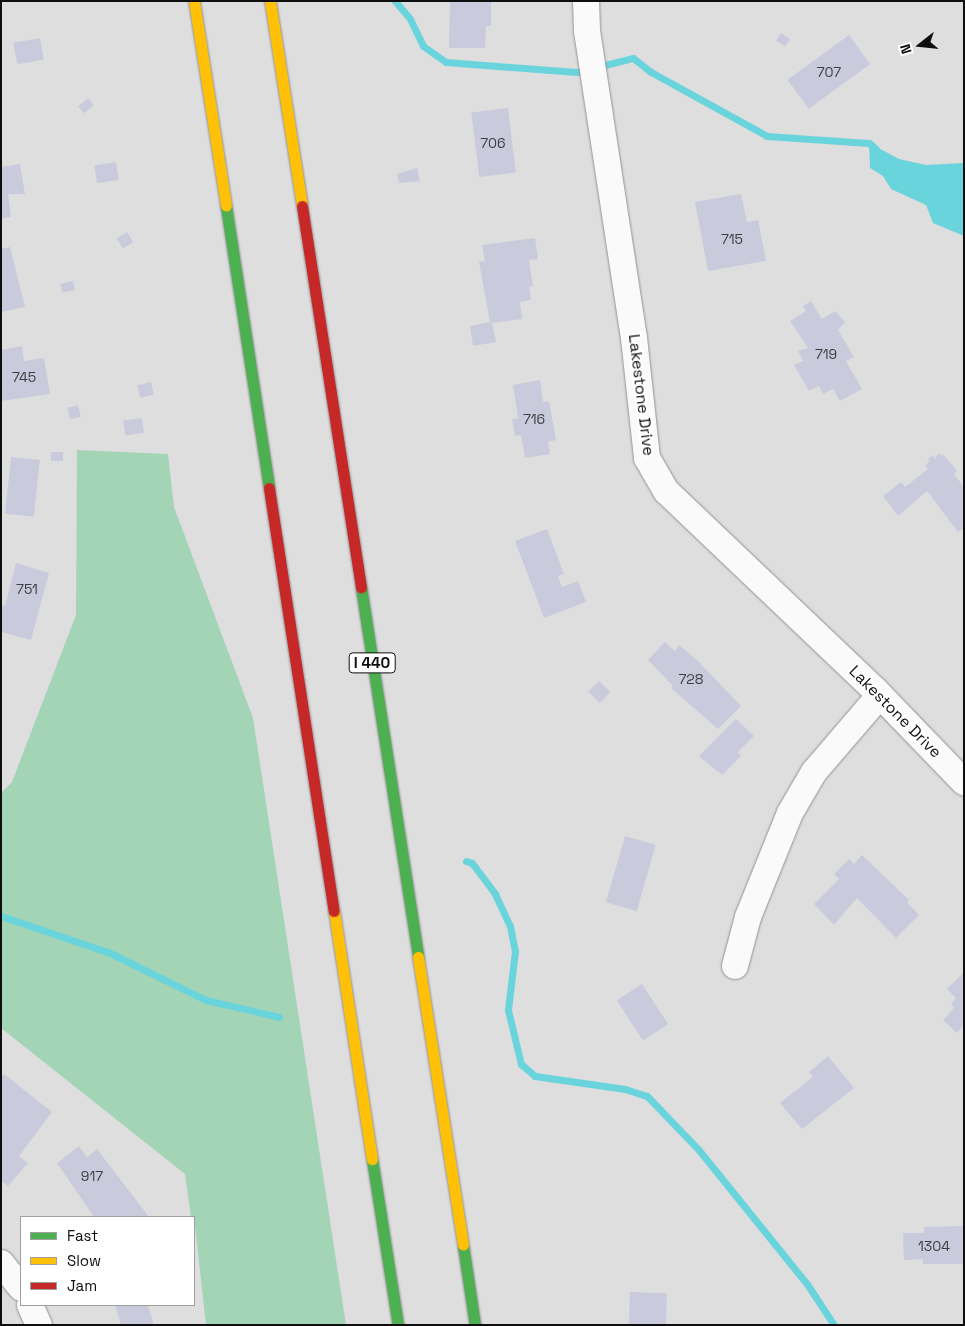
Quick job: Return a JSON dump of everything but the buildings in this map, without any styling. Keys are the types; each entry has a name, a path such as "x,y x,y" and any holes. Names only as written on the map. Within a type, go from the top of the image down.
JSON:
{"highway":[{"path":"194,1 398,1325"},
{"name":"I 440","path":"270,1 475,1325"}],"street":[{"name":"Lakestone Drive","path":"586,1 587,31 632,328 647,458 666,491 880,695 964,782"},
{"path":"735,966 748,916 790,813 814,772 880,695"},
{"path":"1,1263 20,1287"},
{"path":"30,1306 39,1325"}],"green space":[{"path":"77,450 168,454 174,507 253,718 346,1325 206,1325 195,1216 191,1216 185,1174 1,1028 1,793 12,782 76,615"}],"water":[{"path":"869,143 899,159 926,165 964,163 964,236 933,223 926,205 891,189 883,176 870,168"}],"waterway":[{"path":"395,1 410,19 423,46 446,62 577,72 633,58 651,72 767,136 869,143 876,149"},
{"path":"466,861 472,863 495,894 510,926 515,951 508,1010 521,1064 535,1076 625,1089 647,1096 698,1149 807,1284 834,1325"},
{"path":"1,916 110,953 206,1000 279,1017"}],"traffic: fast":[{"path":"226,206 269,488"},
{"path":"361,587 418,957"},
{"path":"372,1159 398,1325"},
{"path":"463,1245 475,1325"}],"traffic: slow":[{"path":"194,1 226,206"},
{"path":"270,1 302,206"},
{"path":"334,911 372,1159"},
{"path":"418,957 463,1245"}],"traffic: jam":[{"path":"302,206 361,587"},
{"path":"269,488 334,911"}]}
